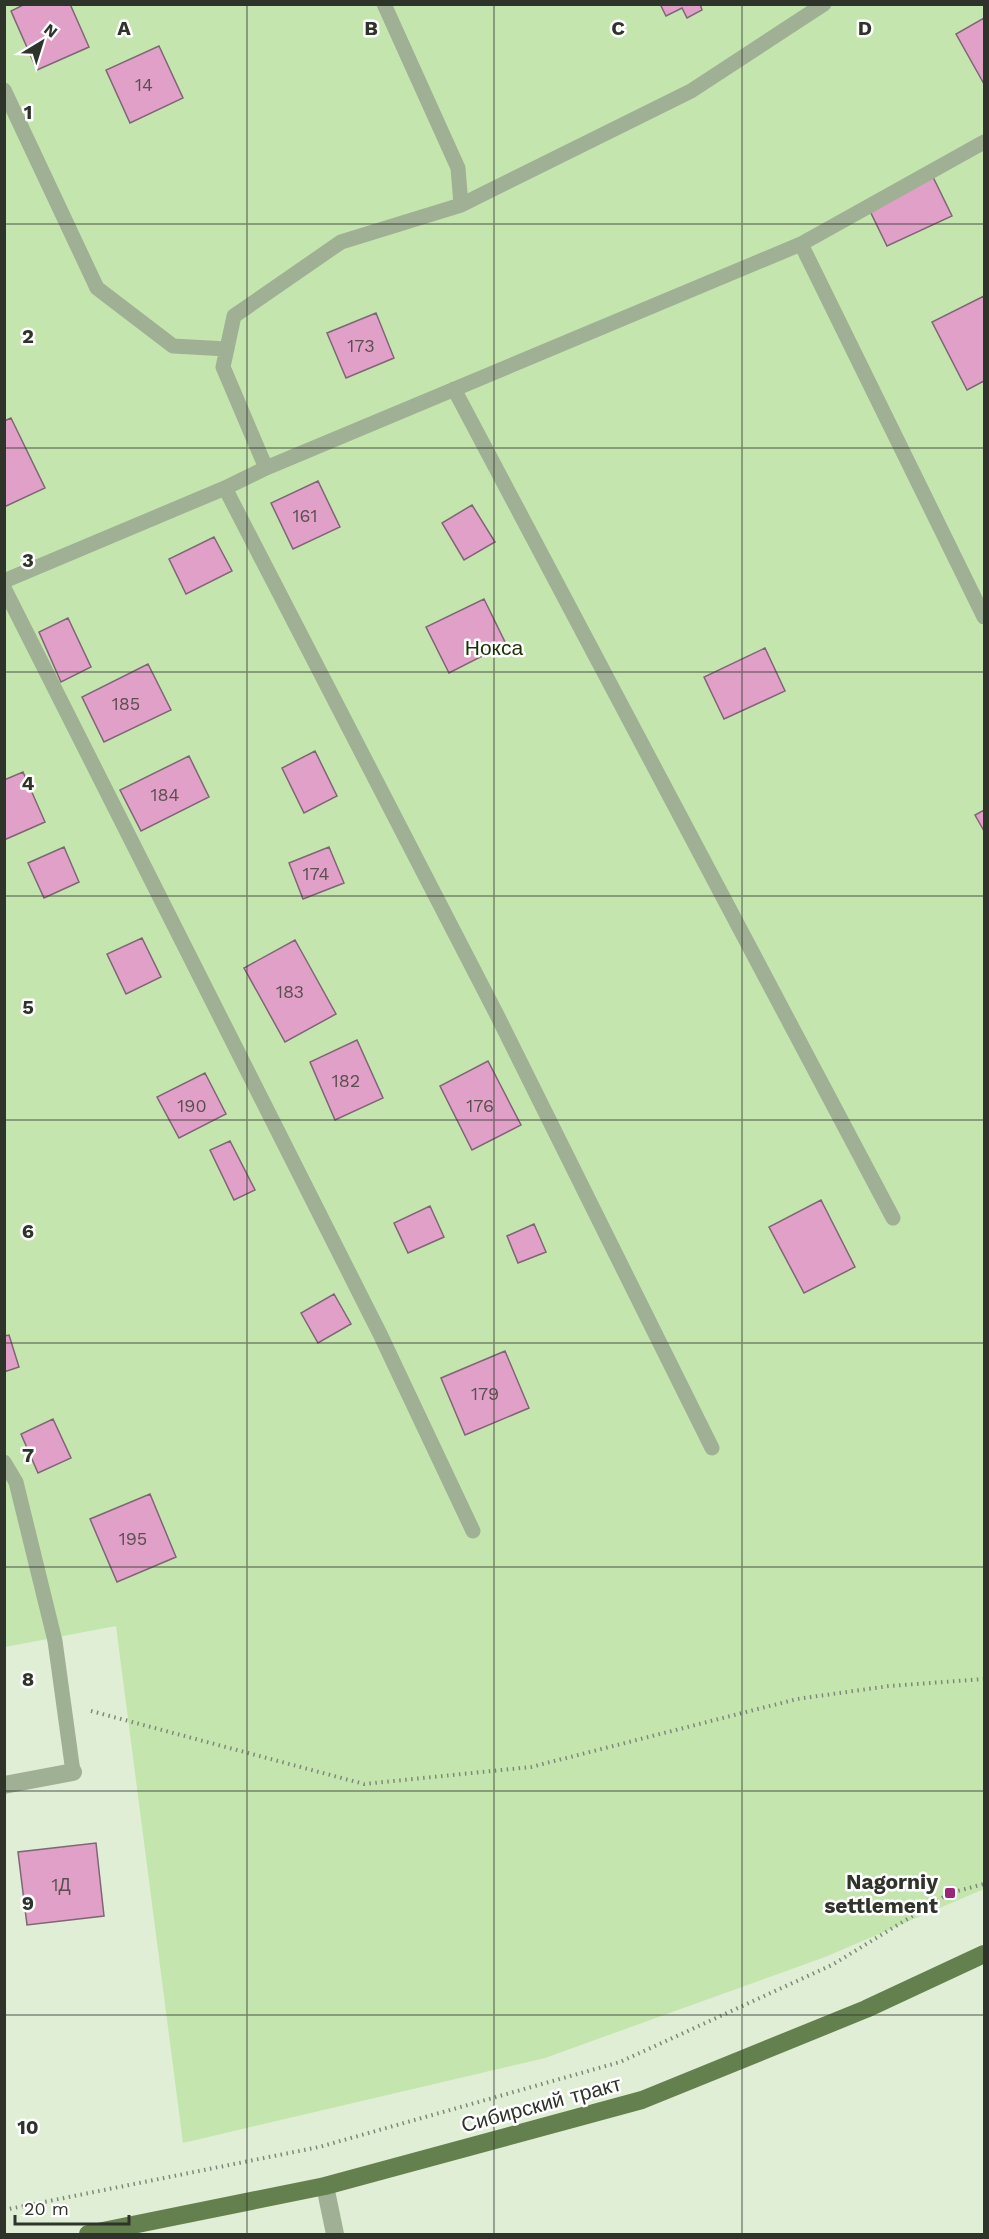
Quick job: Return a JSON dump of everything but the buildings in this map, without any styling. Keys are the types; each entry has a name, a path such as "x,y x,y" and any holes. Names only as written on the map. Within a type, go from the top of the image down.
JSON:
{"main road":[{"name":"Сибирский тракт","path":"88,2235 325,2186 642,2100 866,2009 984,1954"}],"street":[{"path":"4,1785 73,1772"},
{"path":"325,2186 335,2235"}],"lane":[{"path":"384,4 458,168 461,205"},
{"path":"266,468 223,367 234,316 341,242 461,205 691,91 805,10 824,4"},
{"path":"4,90 97,288 173,346 227,349"},
{"path":"4,581 225,488 266,468 801,244 984,142"},
{"path":"801,244 984,617"},
{"path":"454,389 893,1218"},
{"path":"225,488 497,1015 712,1448"},
{"path":"4,588 380,1334 473,1531"},
{"path":"4,1462 16,1482 55,1641 73,1772"}],"path":[{"path":"63,1703 364,1784 531,1767 797,1699 890,1686 984,1679"},
{"path":"4,2210 319,2147 620,2062 832,1965 950,1893 984,1884"}],"green space":[{"name":"Нокса","path":"5,5 984,5 984,1889 825,1957 545,2058 183,2143 116,1626 5,1647"}],"place":[{"name":"Nagorniy settlement","path":"950,1893"}]}
